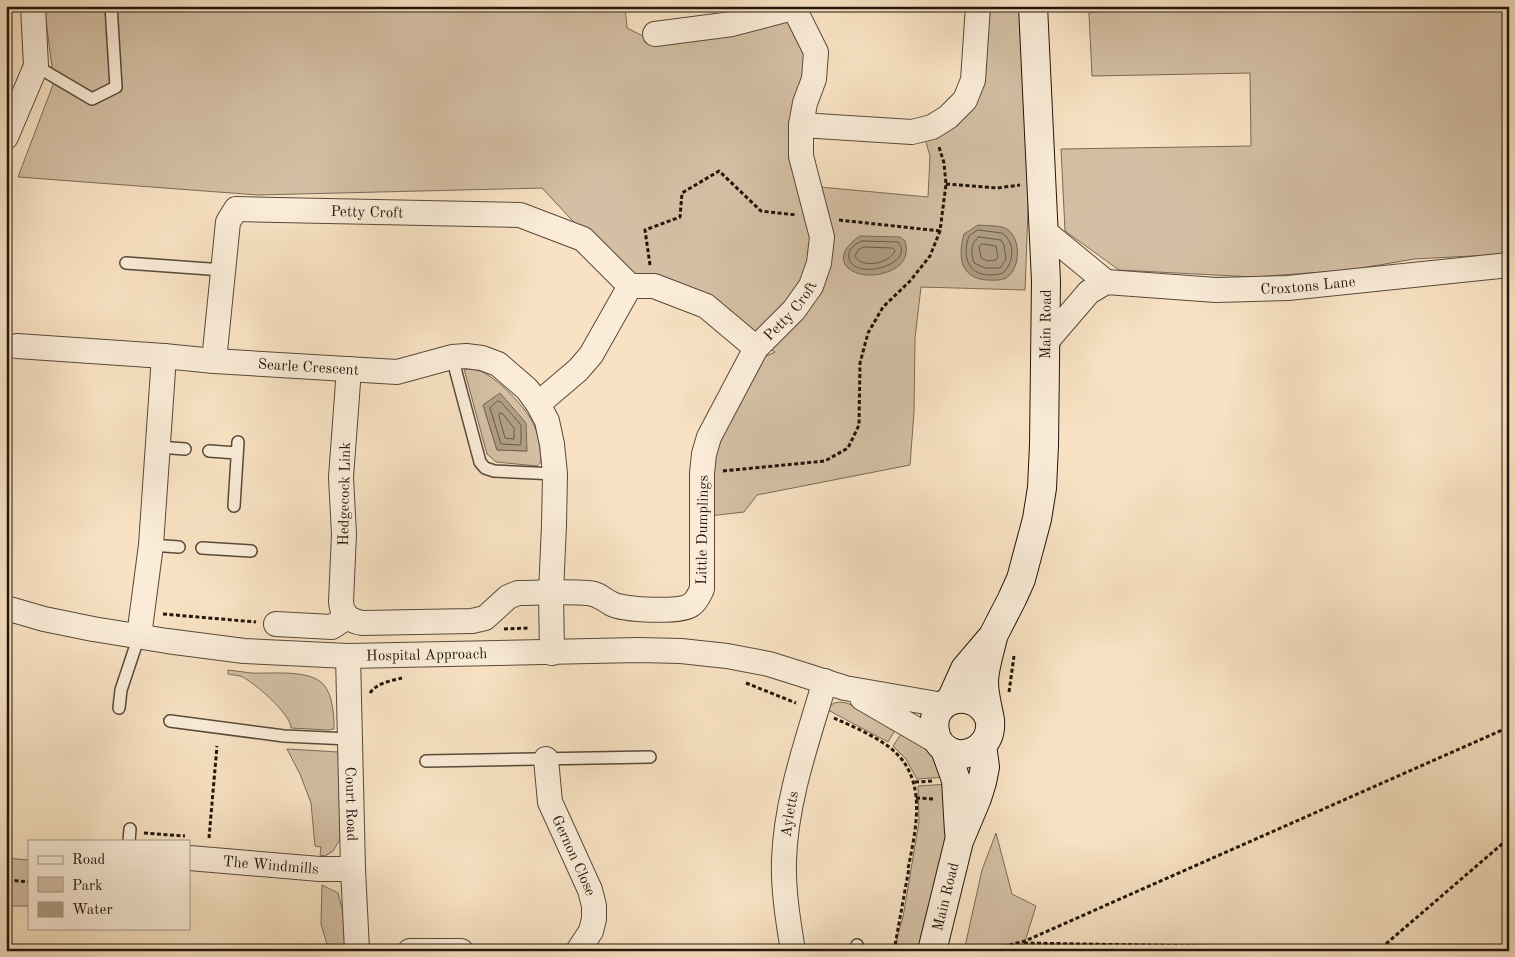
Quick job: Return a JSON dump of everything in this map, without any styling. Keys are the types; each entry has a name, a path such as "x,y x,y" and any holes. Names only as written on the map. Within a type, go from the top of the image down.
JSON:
{"main road":[{"name":"Main Road","path":"959,841 956,780 942,745 935,735 934,722 936,716 947,703 965,669 993,636 1021,579 1038,519 1044,445 1046,281 1033,6"},
{"name":"Main Road","path":"932,951 959,841 977,798 985,767 984,681 993,636"},
{"path":"942,745 959,754 966,754 973,752 986,733 984,708 972,700 957,698 947,703"}],"street":[{"path":"6,137 13,101 36,66 33,6"},
{"path":"801,125 912,132 932,127 948,117 965,100 973,80 978,6"},
{"name":"Petty Croft","path":"214,361 228,222 236,209 520,216 583,240 630,286 654,286 706,306 756,348 794,310 811,286 819,263 822,237 801,156 801,125 805,103 814,79 816,52 793,7 732,24 655,34"},
{"path":"1044,232 1106,282 1089,292 1046,342"},
{"name":"Croxtons Lane","path":"1106,282 1216,290 1288,288 1509,265"},
{"path":"538,404 578,370 591,354 630,286"},
{"name":"Searle Crescent","path":"17,346 214,361 397,372 452,357 482,358 498,364 538,404 546,421 552,444 555,474 551,593 552,653"},
{"name":"Little Dumplings","path":"551,593 588,593 599,595 612,604 623,608 677,610 690,606 698,598 702,589 702,473 704,454 708,437 756,348"},
{"path":"139,636 151,545 164,356"},
{"name":"Hedgecock Link","path":"347,617 342,610 341,602 344,534 342,477 349,369"},
{"path":"276,624 332,627 347,617 354,622 362,623 472,621 485,618 508,597 518,594 551,593"},
{"name":"Hospital Approach","path":"6,608 44,619 139,636 244,651 348,656 639,650 680,651 769,664 835,685 947,703"},
{"name":"Court Road","path":"348,656 357,951"},
{"name":"Hospital Approach","path":"835,685 942,745"},
{"name":"Ayletts","path":"793,951 784,877 786,836 796,781 816,711 835,685"},
{"name":"Gernon Close","path":"546,759 550,802 590,890 594,906 594,919 591,931 578,951"},
{"name":"The Windmills","path":"190,858 320,869 353,869"},
{"path":"410,951 461,951"}],"lane":[{"path":"36,66 92,98 116,87 111,6"},
{"path":"126,263 223,270"},
{"path":"452,357 480,462 485,468 494,471 555,474"},
{"path":"158,447 186,449"},
{"path":"209,450 238,447 234,506"},
{"path":"151,545 178,547"},
{"path":"202,548 251,551"},
{"path":"119,708 121,690 139,636"},
{"path":"170,721 284,736 350,739"},
{"path":"426,761 650,757"}],"path":[{"path":"702,473 825,461 848,448 859,425 860,363 868,333 882,307 910,281 930,256 940,231 946,184 944,163 932,127"},
{"path":"654,286 644,230 680,217 682,193 719,171 760,211 940,231"},
{"path":"946,184 996,188 1041,183"},
{"path":"142,612 276,624"},
{"path":"368,696 372,690 383,683 409,676"},
{"path":"739,681 854,727 889,747 906,764 915,782 914,835 894,951"},
{"path":"984,951 1025,942 1509,727"},
{"path":"209,838 217,746"},
{"path":"1018,943 1380,949 1509,838"},
{"path":"8,880 28,882"}],"green space":[{"path":"44,6 625,6 627,28 651,40 790,16 808,53 809,186 928,197 930,156 925,139 946,127 984,6 1023,6 1029,184 1025,290 921,287 915,338 914,412 910,465 757,495 744,512 709,516 711,448 756,361 775,352 752,338 629,276 585,234 542,188 258,195 18,177 54,82"},
{"path":"1110,6 1509,6 1509,254 1414,259 1350,270 1253,277 1119,270 1065,231 1061,149 1251,146 1250,73 1092,76 1089,13 1110,10"},
{"path":"464,369 479,371 492,378 512,395 523,408 536,431 540,446 541,462 537,466 496,462 487,454","holes":["500,394 527,451 497,450 483,405"]},
{"path":"228,670 251,673 299,674 317,679 323,684 331,699 334,729 291,728 290,722 285,715 262,691 240,676 228,674"},
{"path":"834,703 847,703 897,727 888,742 826,709"},
{"path":"903,731 932,753 947,777 917,779 906,759 893,746"},
{"path":"287,749 338,752 341,838 333,851 325,856 320,855 321,847 315,846 311,803 300,774"},
{"path":"949,784 947,835 920,951 896,951 919,822 918,786"},
{"path":"996,833 1012,894 1036,906 1022,951 964,951 982,870"},
{"path":"6,858 28,860 28,906 6,906"},
{"path":"322,885 338,893 344,916 345,951 329,951 321,924"}],"water":[{"path":"978,225 1005,228 1011,232 1017,245 1018,253 1015,268 1006,278 987,280 971,275 966,270 961,257 964,234"},
{"path":"860,236 900,237 905,241 906,246 904,260 894,269 879,274 863,275 857,273 845,265 843,260 846,249"},
{"path":"500,393 526,423 527,451 497,450 483,405"}]}
